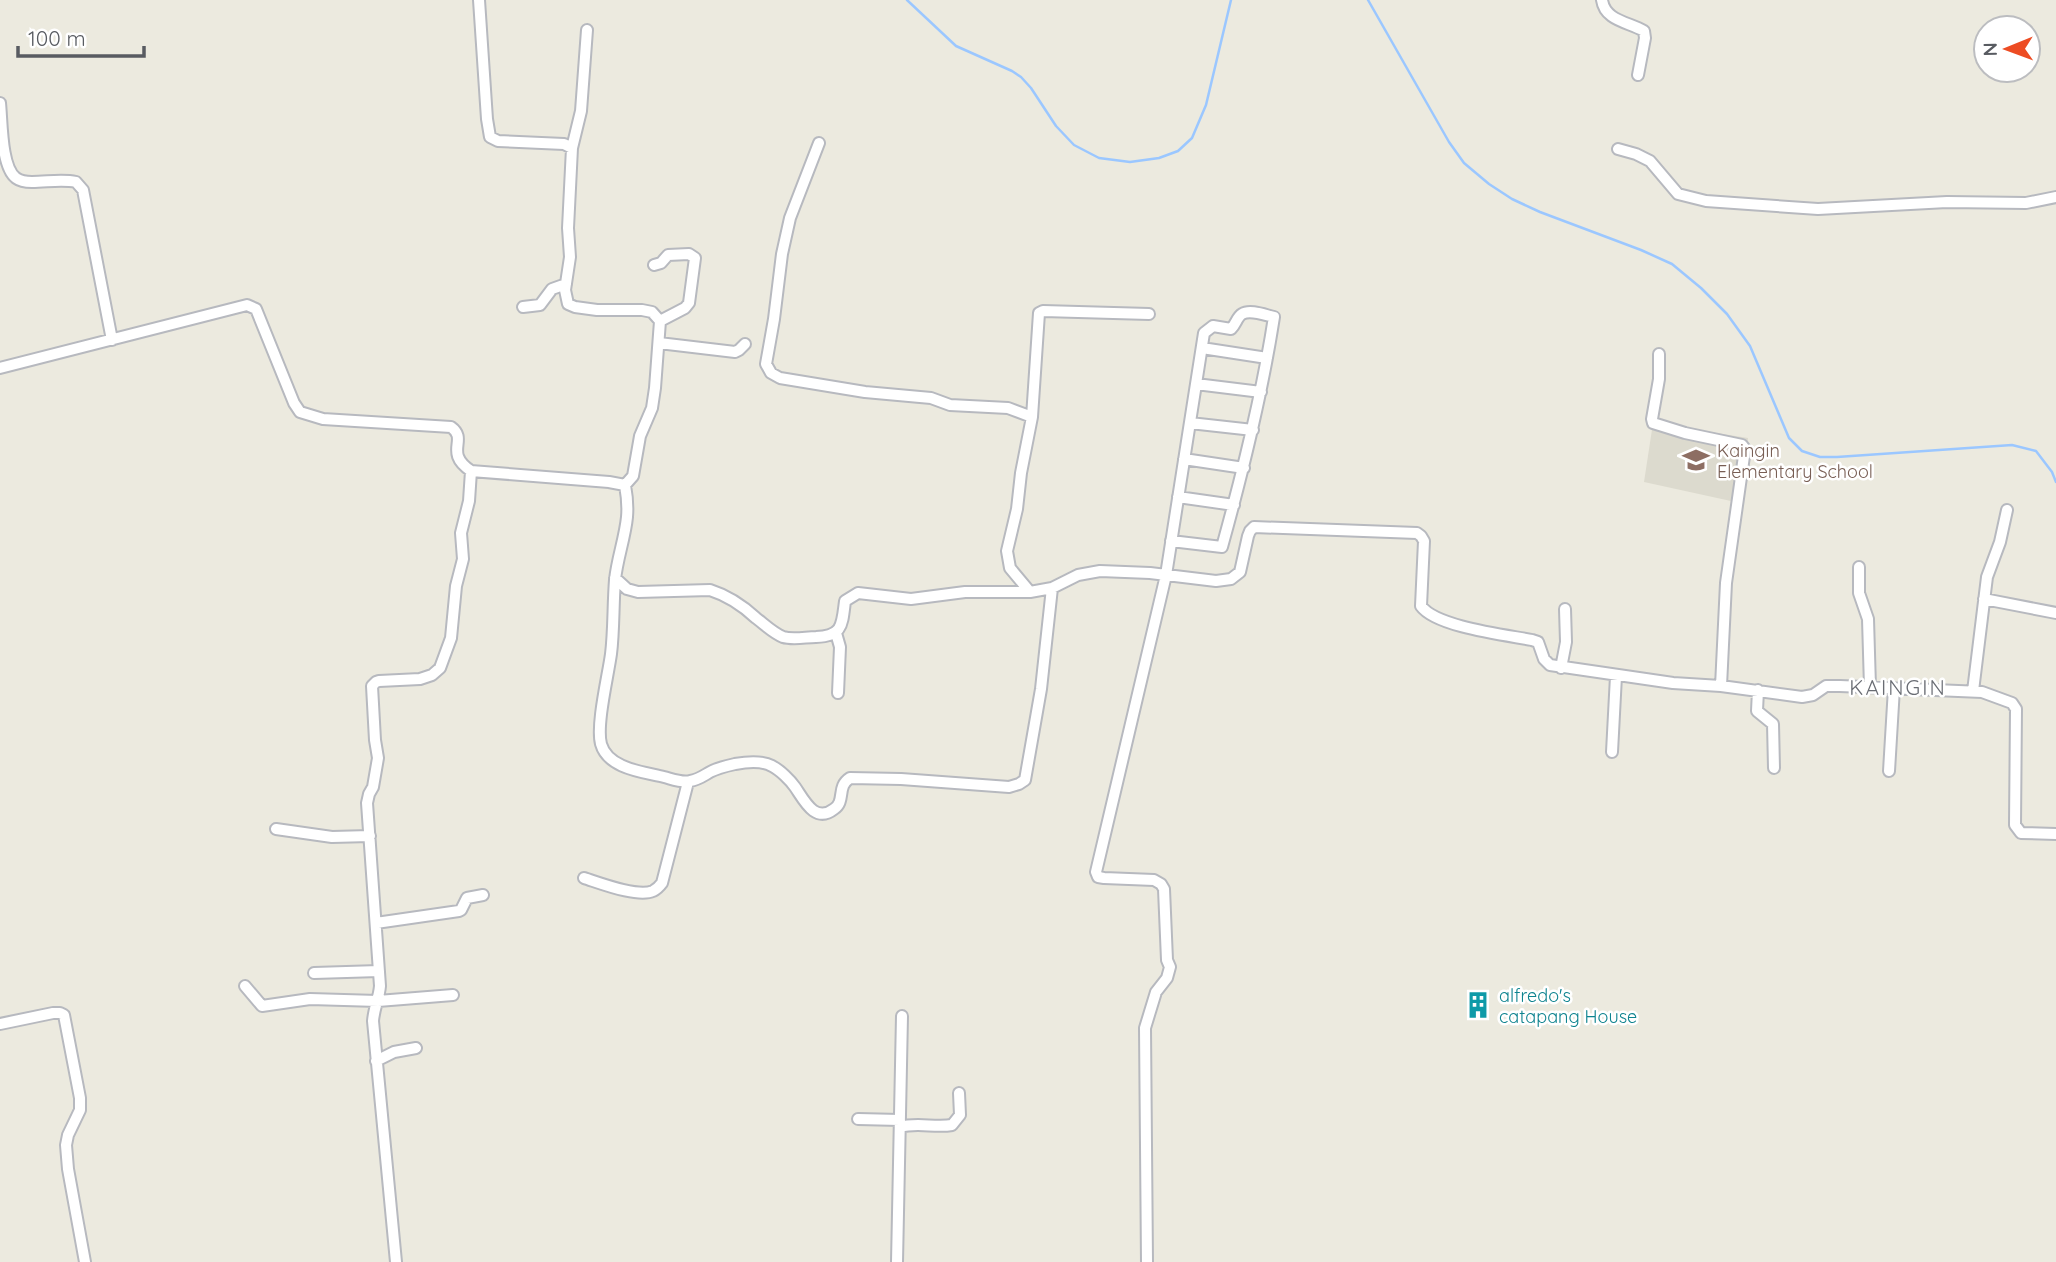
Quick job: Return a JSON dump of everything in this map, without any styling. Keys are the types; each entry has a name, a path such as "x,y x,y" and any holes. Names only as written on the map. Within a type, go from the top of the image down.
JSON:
{"street":[{"path":"479,0 490,137 498,141 564,144 572,148"},
{"path":"1602,0 1607,13 1644,31 1638,75"},
{"path":"587,30 581,111 572,148 568,228 570,257 565,290 568,304 597,310 642,310 652,312 660,321 656,388 652,408 640,436 633,476 625,485 627,518 615,578 611,654 600,733 601,746 608,756 631,769 688,782 718,768 735,764 764,763 774,767 793,784 812,811 820,814 837,808 841,786 849,778 1009,787 1019,784 1026,780 1028,772 1041,689 1052,588"},
{"path":"0,103 5,154 10,172 22,181 76,182 83,190 112,340"},
{"path":"819,143 786,232 766,357 766,365 771,373 780,378 805,383 931,398 950,405 1008,408 1032,417"},
{"path":"1618,149 1650,161 1678,194 1706,201 1818,209 1947,202 2026,203 2056,197"},
{"path":"654,265 661,263 668,255 689,254 695,258 689,303 685,308 660,321"},
{"path":"523,307 540,304 552,289 566,284"},
{"path":"0,368 243,306 252,307 256,309 300,412 323,419 451,427 455,429 458,438 458,458 461,464 471,471 625,485"},
{"path":"1030,592 1010,568 1007,551 1017,509 1032,417 1039,313 1149,314"},
{"path":"1147,1262 1144,1028 1156,992 1167,978 1170,967 1167,960 1164,889 1154,880 1104,878 1098,877 1096,872 1166,575 1171,541 1184,459 1202,348 1204,333 1213,326 1231,329 1243,313 1274,317 1253,430 1222,547 1171,541"},
{"path":"659,343 735,352 745,344"},
{"path":"1202,348 1268,358"},
{"path":"1659,354 1659,379 1653,423 1742,445 1745,449 1726,583 1721,686"},
{"path":"1196,384 1261,392"},
{"path":"1190,423 1253,430"},
{"path":"1184,459 1244,468"},
{"path":"396,1262 373,1021 380,986 367,803 378,758 372,686 376,682 420,679 432,675 440,668 451,638 456,586 463,559 461,533 469,501 471,471"},
{"path":"1178,497 1234,505"},
{"path":"1973,691 1987,577 2000,542 2007,510"},
{"path":"615,578 627,589 638,592 710,590 721,593 783,637 822,637 836,633 842,624 845,601 858,593 911,600 965,592 1030,592 1052,588 1089,572 1112,571 1216,581 1231,579 1240,572 1248,536 1254,527 1417,533 1424,541 1421,606 1424,611 1451,623 1538,642 1546,663 1561,668 1809,697 1826,686 1973,691 2006,700 2016,709 2017,831 2028,835 2056,834"},
{"path":"1859,567 1859,593 1868,619 1870,687"},
{"path":"1984,599 2056,612"},
{"path":"1561,668 1566,642 1565,609"},
{"path":"836,633 840,648 838,693"},
{"path":"1612,752 1616,676"},
{"path":"1889,771 1894,688"},
{"path":"1758,690 1757,710 1773,724 1774,768"},
{"path":"584,878 644,893 655,891 662,883 688,782"},
{"path":"276,829 332,837 370,836"},
{"path":"376,923 459,911 467,898 483,895"},
{"path":"314,973 379,971"},
{"path":"244,986 262,1006 310,999 378,1001 453,995"},
{"path":"0,1024 52,1013 64,1015 80,1098 80,1110 66,1144 68,1169 85,1262"},
{"path":"897,1262 902,1016"},
{"path":"376,1061 394,1052 416,1048"},
{"path":"858,1119 944,1127 952,1125 960,1115 959,1093"}],"shaded area":[{"name":"Kaingin Elementary School","path":"1653,423 1748,438 1740,503 1644,482"}],"waterway":[{"path":"907,0 956,46 1021,77 1056,126 1074,145 1099,158 1130,162 1159,158 1178,151 1192,138 1206,105 1231,0"},
{"path":"1368,0 1449,142 1464,163 1512,199 1672,264 1701,288 1727,314 1750,346 1789,438 1802,451 1820,457 1837,457 2012,445 2036,451 2056,482"}],"place":[{"name":"Kaingin Elementary School","path":"1696,460"},
{"name":"alfredo's catapang House","path":"1478,1005"}],"district":[{"name":"KAINGIN","path":"1898,687"}]}
